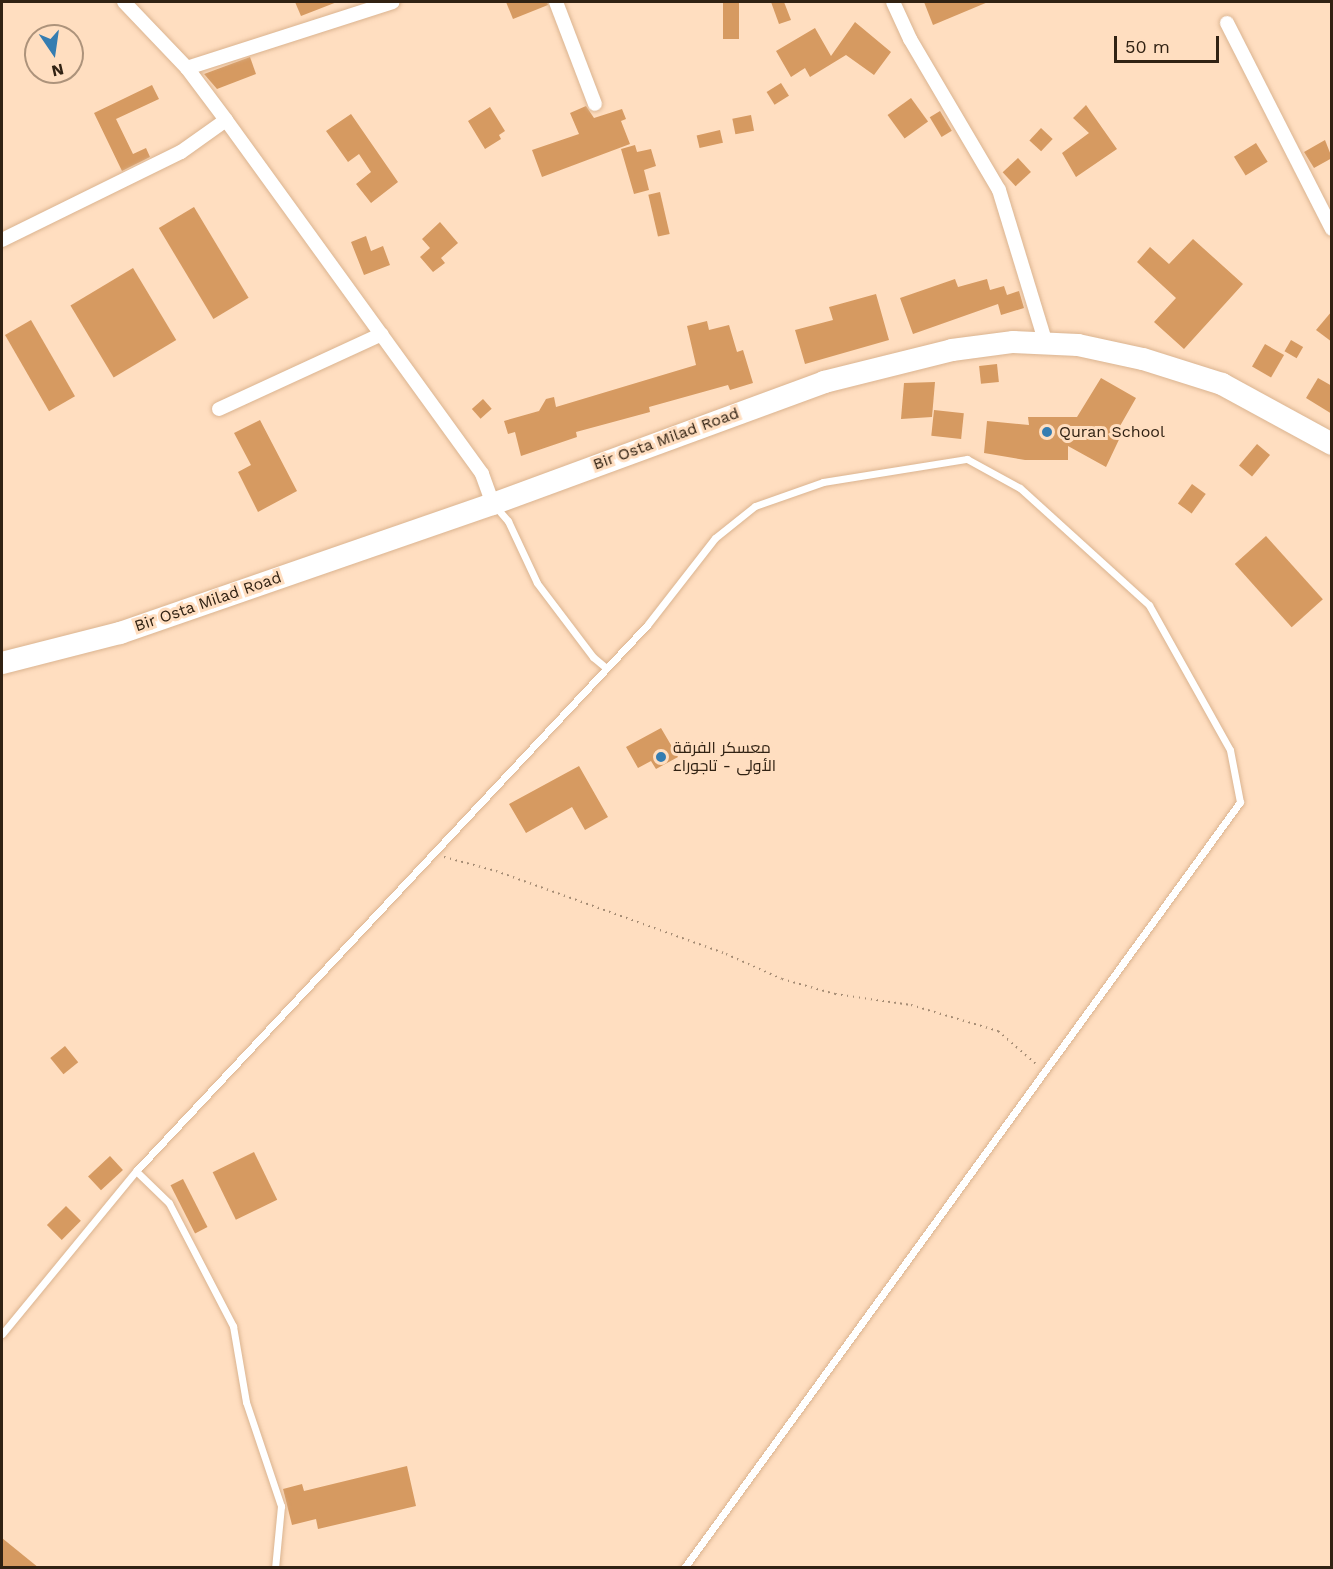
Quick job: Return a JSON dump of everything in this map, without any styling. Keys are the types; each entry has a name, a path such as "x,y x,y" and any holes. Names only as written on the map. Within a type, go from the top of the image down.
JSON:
{"main road":[{"name":"Bir Osta Milad Road","path":"2,663 120,633 493,504 834,379 952,350 1013,342 1078,345 1143,359 1222,384 1332,444"}],"street":[{"path":"124,2 187,68 226,120 482,474 493,504"},
{"path":"187,68 393,2"},
{"path":"556,2 595,104"},
{"path":"893,2 910,39 999,190 1046,344"},
{"path":"1227,23 1332,229"},
{"path":"2,240 181,152 226,120"},
{"path":"219,409 381,334"}],"lane":[{"path":"2,1335 136,1171 648,624 715,538 755,506 823,482 967,459 1020,488 1149,605 1230,750 1240,802 684,1568"},
{"path":"493,504 508,521 537,583 593,657 606,668"},
{"path":"136,1171 169,1203 233,1326 246,1402 281,1506 275,1568"}],"path":[{"path":"441,856 496,871 726,954 782,979 835,994 911,1005 998,1031 1045,1072"}],"building":[{"path":"295,2 337,2 301,16"},
{"path":"506,2 547,2 548,5 513,19"},
{"path":"723,2 739,2 739,39 723,39"},
{"path":"771,2 784,2 791,20 779,24"},
{"path":"924,2 988,2 933,25"},
{"path":"855,22 891,52 874,75 846,55 810,77 805,68 791,77 776,51 815,28 831,56"},
{"path":"250,57 256,74 217,89 204,74"},
{"path":"781,83 789,96 775,105 767,92"},
{"path":"152,85 159,99 116,119 133,154 146,148 150,157 122,171 94,113"},
{"path":"911,98 928,121 905,139 888,115"},
{"path":"1086,105 1117,149 1076,177 1062,153 1089,133 1073,118"},
{"path":"586,106 594,118 622,109 626,119 621,121 630,144 542,177 532,150 579,134 570,113"},
{"path":"490,107 505,131 499,135 501,139 485,149 468,121"},
{"path":"940,111 952,131 942,137 930,117"},
{"path":"351,114 398,182 371,203 356,184 371,172 359,154 348,162 326,131"},
{"path":"751,115 754,131 735,134 732,119"},
{"path":"1041,128 1053,139 1041,151 1029,140"},
{"path":"720,130 723,143 700,148 697,135"},
{"path":"1325,140 1332,158 1314,168 1304,152"},
{"path":"1256,143 1268,162 1246,175 1234,157"},
{"path":"635,145 637,152 651,149 656,166 644,170 649,190 634,194 621,149"},
{"path":"1018,158 1031,172 1016,186 1003,172"},
{"path":"660,192 670,234 658,237 648,195"},
{"path":"194,207 249,298 213,319 159,228"},
{"path":"440,222 458,243 441,258 445,263 433,272 420,257 430,248 422,239"},
{"path":"366,236 371,251 383,246 390,265 364,275 351,242"},
{"path":"1193,239 1243,284 1184,349 1154,322 1176,298 1137,262 1150,247 1169,264"},
{"path":"133,268 176,340 114,378 70,306"},
{"path":"955,279 958,287 987,279 990,290 1004,286 1007,295 1019,291 1024,308 1001,315 998,304 913,334 900,298"},
{"path":"876,294 889,340 805,364 795,330 833,320 829,307"},
{"path":"1332,311 1332,342 1316,330"},
{"path":"31,320 75,396 49,411 5,335"},
{"path":"707,321 709,330 729,325 737,352 743,350 753,383 730,390 728,385 649,407 650,412 576,432 577,437 521,456 515,432 508,434 504,421 539,411 546,399 554,397 556,407 696,365 687,326"},
{"path":"1291,340 1303,347 1297,358 1284,351"},
{"path":"1265,344 1284,355 1271,378 1252,367"},
{"path":"997,364 999,382 981,384 979,366"},
{"path":"1101,378 1136,398 1120,426 1124,429 1106,467 1068,446 1068,460 1025,460 984,453 987,421 1029,425 1028,417 1077,417"},
{"path":"1318,378 1332,386 1332,414 1306,398"},
{"path":"935,382 932,417 901,419 904,383"},
{"path":"483,399 492,409 481,419 472,409"},
{"path":"934,410 964,413 961,439 931,436"},
{"path":"260,420 297,491 258,512 238,472 251,465 234,433"},
{"path":"1257,444 1270,455 1252,476 1239,465"},
{"path":"1192,484 1206,494 1192,513 1178,503"},
{"path":"1266,536 1323,599 1292,627 1235,564"},
{"path":"661,728 678,757 656,769 651,761 638,768 626,747"},
{"path":"579,766 608,817 585,830 572,807 526,833 509,804"},
{"path":"65,1046 78,1062 63,1074 50,1058"},
{"path":"254,1152 277,1200 236,1220 213,1172"},
{"path":"110,1156 123,1170 101,1190 88,1176"},
{"path":"183,1179 208,1227 195,1233 171,1185"},
{"path":"66,1206 81,1221 62,1240 47,1225"},
{"path":"407,1466 416,1506 318,1529 316,1519 292,1525 283,1489 302,1484 304,1491"},
{"path":"2,1538 39,1568 2,1568"}],"place":[{"name":"Quran School","path":"1047,432"},
{"name":"معسكر الفرقة الأولى - تاجوراء","path":"661,757"}]}
